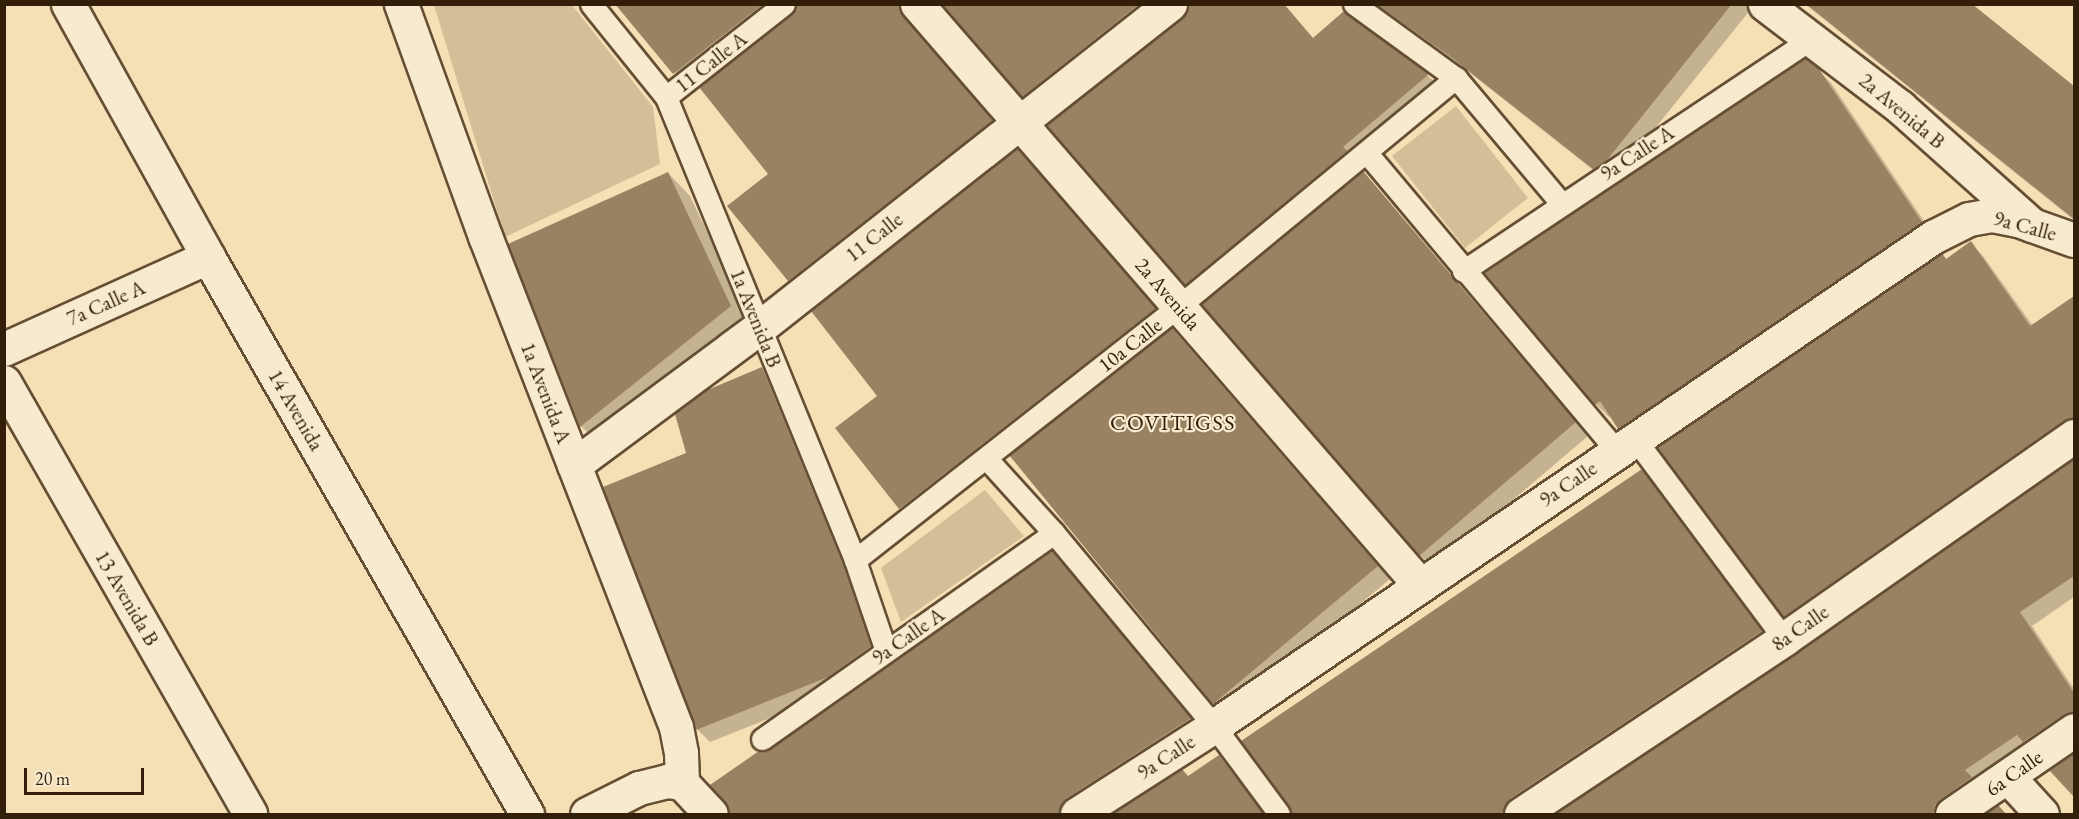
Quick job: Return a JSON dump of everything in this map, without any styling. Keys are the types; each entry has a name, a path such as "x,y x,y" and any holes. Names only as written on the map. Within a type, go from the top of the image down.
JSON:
{"street":[{"name":"14 Avenida","path":"68,4 208,256 527,814"},
{"name":"1a Avenida A","path":"401,4 484,236 676,727 681,753 682,783"},
{"name":"2a Avenida","path":"917,4 1018,124 1419,584"},
{"name":"11 Calle","path":"574,465 760,327 1170,4"},
{"name":"2a Avenida B","path":"1765,4 1900,106 2032,225"},
{"name":"9a Calle","path":"1077,814 1214,726 1419,584 1933,237 1959,222 1992,215 2032,225 2074,240"},
{"name":"7a Calle A","path":"4,349 208,256"},
{"name":"13 Avenida B","path":"4,382 250,814"},
{"name":"8a Calle","path":"1521,814 1784,639 2074,436"},
{"name":"6a Calle","path":"1952,814 2074,730"},
{"path":"2008,777 2042,814"},
{"path":"587,814 649,784 668,781 682,783 711,814"}],"lane":[{"name":"1a Avenida B","path":"591,4 666,97 855,560 886,651"},
{"name":"11 Calle A","path":"666,97 784,4"},
{"path":"1354,4 1456,78 1561,203"},
{"name":"9a Calle A","path":"1463,270 1812,38"},
{"name":"10a Calle","path":"855,560 1179,306 1456,78"},
{"path":"1366,152 1463,270 1626,445 1784,639"},
{"path":"986,458 1054,533 1214,726 1279,814"},
{"name":"9a Calle A","path":"762,739 1054,533"}],"shaded area":[{"path":"434,5 572,5 653,107 660,164 505,237"},
{"path":"1456,106 1528,198 1465,248 1392,156"},
{"path":"985,490 1024,536 901,622 881,568"}],"building":[{"path":"615,4 763,4 673,74"},
{"path":"796,4 899,4 903,16 993,120 788,281 727,206 768,174 699,87 792,14"},
{"path":"942,4 1139,4 1022,97"},
{"path":"1188,4 1284,4 1313,38 1344,11 1429,74 1343,147 1347,151 1185,285 1047,125 1182,19"},
{"path":"1376,4 1732,4 1607,160 1593,169 1451,57"},
{"path":"1806,4 1972,4 2074,86 2074,219"},
{"path":"1805,58 1819,69 1922,222 1618,429 1600,401 1595,405 1484,272"},
{"path":"1017,148 1156,308 899,509 835,428 877,396 811,311"},
{"path":"1363,171 1576,422 1419,556 1201,304"},
{"path":"668,172 731,306 580,427 508,244"},
{"path":"1971,241 2030,326 2074,296 2074,418 2063,421 1783,617 1657,447 1942,253 1946,259"},
{"path":"1172,328 1378,566 1213,704 1009,455"},
{"path":"762,367 843,564 871,646 828,677 696,730 603,487 686,453 675,414 705,391"},
{"path":"2074,459 2074,576 2020,612 2074,693 2074,712 2063,715 2023,742 2017,735 1965,770 1972,777 1941,799 1935,805 1933,814 1554,814 1794,655"},
{"path":"1642,469 1762,631 1511,798 1502,814 1291,814 1289,806 1241,741"},
{"path":"1052,550 1191,718 1067,798 1058,814 730,814 725,802 710,785 759,751 769,749"},
{"path":"2074,752 2074,797 2049,770"},
{"path":"1219,755 1264,814 1111,814 1182,769 1188,776"},
{"path":"1998,805 2006,814 1984,814"}],"district":[{"name":"COVITIGSS","path":"1173,423"}]}
